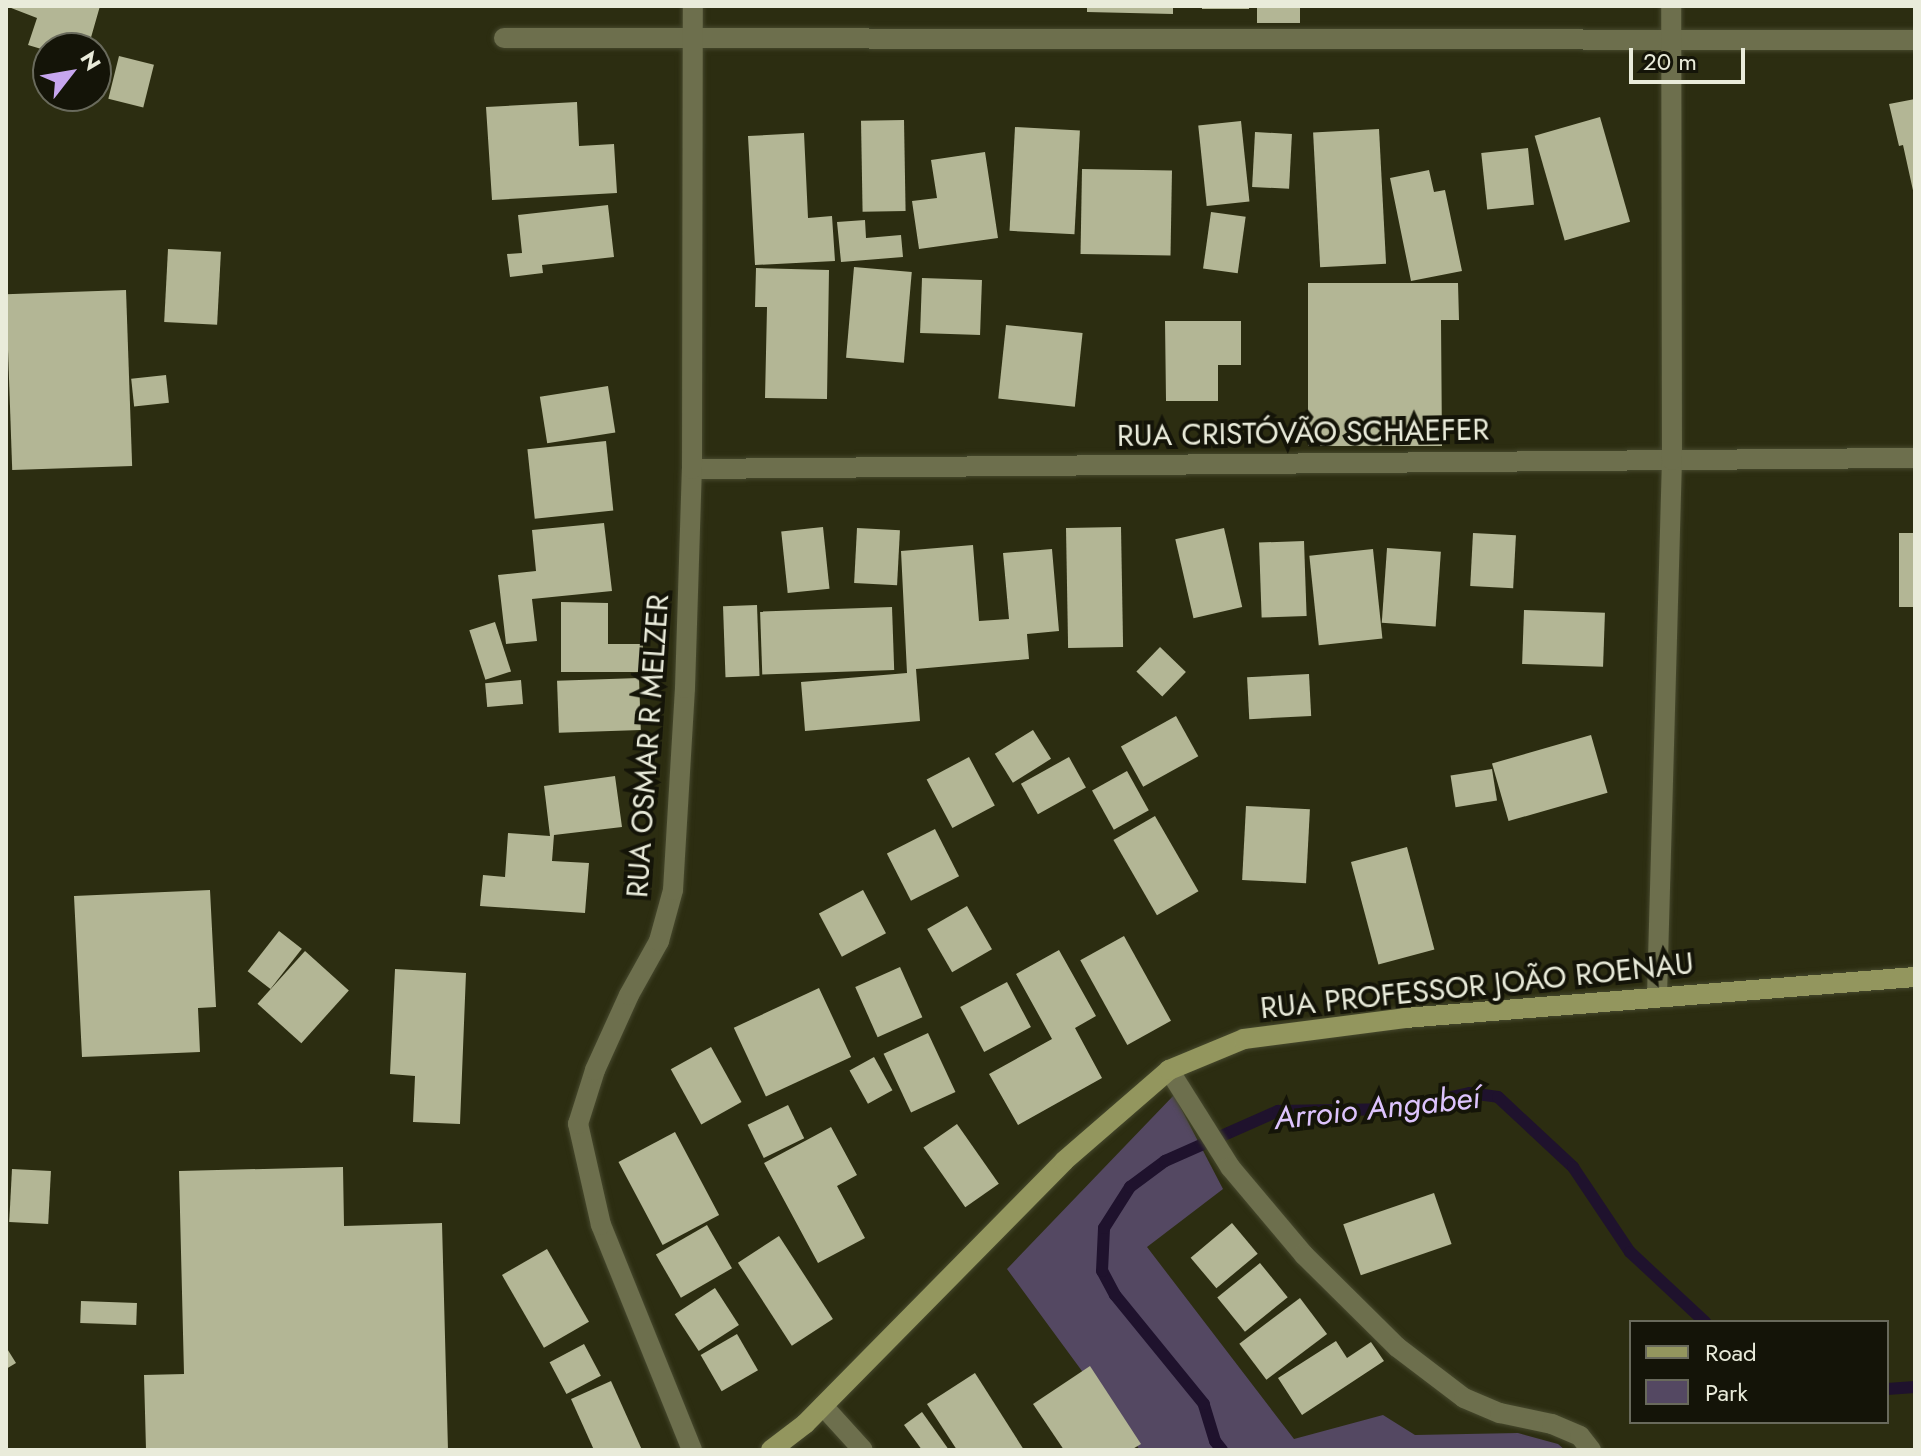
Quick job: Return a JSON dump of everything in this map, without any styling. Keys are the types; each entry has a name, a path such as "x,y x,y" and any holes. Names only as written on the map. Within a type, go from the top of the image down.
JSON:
{"street":[{"name":"RUA OSMAR R MELZER","path":"692,1450 601,1225 578,1124 595,1070 629,995 659,941 673,890 685,688 692,469 693,6"},
{"path":"1657,996 1672,460 1671,6"},
{"path":"504,38 1915,40"},
{"name":"RUA CRISTÓVÃO SCHAEFER","path":"692,469 1915,458"},
{"name":"RUA PROFESSOR JOÃO ROENAU","path":"771,1450 823,1406 1064,1161 1169,1070 1244,1039 1405,1018 1915,977"},
{"path":"1169,1070 1227,1162 1304,1255 1397,1347 1464,1398 1500,1413 1552,1424 1580,1436 1591,1450"},
{"path":"823,1406 863,1450"}],"green space":[{"path":"1174,1095 1223,1189 1147,1247 1294,1439 1383,1415 1415,1435 1518,1433 1558,1444 1565,1450 1140,1450 1007,1269"}],"building":[{"path":"6,6 100,6 93,32 32,32 37,18"},
{"path":"1087,6 1173,6 1173,14 1087,12"},
{"path":"1202,6 1249,6 1249,9 1202,9"},
{"path":"1257,6 1300,6 1300,23 1257,23"},
{"path":"119,56 154,65 143,107 112,100 112,84"},
{"path":"1915,99 1914,195 1903,145 1899,146 1889,104"},
{"path":"577,102 579,146 614,144 617,193 492,200 486,107"},
{"path":"1600,117 1630,222 1565,241 1535,136"},
{"path":"904,120 906,211 863,212 861,121"},
{"path":"1241,121 1249,202 1207,206 1198,125"},
{"path":"1015,127 1080,130 1074,234 1010,231"},
{"path":"1379,129 1386,264 1320,267 1313,132"},
{"path":"1255,132 1292,134 1289,189 1252,187"},
{"path":"804,133 808,218 832,216 835,261 755,265 748,136"},
{"path":"1528,148 1534,205 1487,210 1481,153"},
{"path":"985,152 998,238 919,249 912,201 937,198 931,160"},
{"path":"1082,169 1172,171 1171,256 1081,254"},
{"path":"1429,170 1434,192 1445,190 1462,271 1411,281 1390,178"},
{"path":"608,205 614,257 542,265 543,273 510,277 507,254 522,253 518,215"},
{"path":"1211,212 1246,217 1238,273 1203,268"},
{"path":"865,220 866,238 901,235 903,257 841,262 837,222"},
{"path":"168,249 221,252 217,325 164,322"},
{"path":"854,267 912,272 904,363 846,358"},
{"path":"756,268 829,270 827,399 765,398 767,307 755,307"},
{"path":"922,278 982,280 980,335 920,333"},
{"path":"1308,283 1458,283 1459,320 1441,320 1442,446 1308,446"},
{"path":"126,290 132,466 12,470 6,294"},
{"path":"1165,321 1241,321 1241,365 1218,365 1218,401 1166,401"},
{"path":"1006,325 1083,333 1075,407 998,399"},
{"path":"166,375 169,403 134,407 131,379"},
{"path":"608,386 615,432 547,443 540,397"},
{"path":"606,441 613,511 535,519 527,449"},
{"path":"604,523 612,591 532,599 537,641 506,644 498,575 536,571 532,530"},
{"path":"823,527 829,589 788,593 781,531"},
{"path":"1121,527 1123,647 1068,648 1066,528"},
{"path":"857,528 900,530 897,585 854,583"},
{"path":"1224,528 1242,607 1194,618 1175,539"},
{"path":"1473,533 1516,535 1513,588 1470,586"},
{"path":"1899,533 1915,533 1915,607 1899,607"},
{"path":"1304,541 1307,616 1262,618 1259,543"},
{"path":"973,545 979,621 1009,619 1003,553 1052,549 1059,631 1027,634 1029,659 916,669 920,721 805,731 801,682 907,673 901,551"},
{"path":"1387,548 1441,552 1436,627 1382,623"},
{"path":"1373,549 1382,639 1319,645 1309,556"},
{"path":"561,602 608,603 608,644 643,644 643,672 561,672"},
{"path":"757,605 759,676 725,677 723,606"},
{"path":"892,607 894,670 762,675 760,612"},
{"path":"1524,610 1605,613 1603,667 1522,664"},
{"path":"495,622 511,671 485,680 469,630"},
{"path":"1160,647 1186,672 1162,696 1136,671"},
{"path":"1309,674 1311,716 1249,719 1247,677"},
{"path":"639,678 641,730 559,733 557,681"},
{"path":"521,680 523,704 487,707 485,683"},
{"path":"1176,716 1198,756 1143,787 1121,747"},
{"path":"1033,730 1051,759 1013,783 995,754"},
{"path":"1591,735 1608,793 1509,821 1492,763"},
{"path":"969,757 995,806 952,828 927,780"},
{"path":"1069,757 1086,788 1038,814 1021,784"},
{"path":"1492,769 1497,801 1456,807 1451,776"},
{"path":"1127,771 1149,810 1114,830 1092,790"},
{"path":"615,776 622,827 554,835 552,861 589,863 585,913 480,906 483,875 505,877 508,833 550,836 544,786"},
{"path":"1246,806 1310,809 1306,883 1242,880"},
{"path":"1155,816 1198,891 1157,915 1113,840"},
{"path":"935,829 959,876 911,901 887,854"},
{"path":"1407,847 1434,949 1378,964 1351,862"},
{"path":"210,890 216,1007 198,1008 200,1052 82,1057 74,896"},
{"path":"863,890 886,933 842,957 819,913"},
{"path":"967,906 992,949 952,972 927,929"},
{"path":"279,931 302,949 270,989 248,971"},
{"path":"1124,936 1171,1021 1127,1045 1080,960"},
{"path":"1059,950 1096,1016 1075,1028 1102,1078 1018,1125 989,1074 1052,1039 1016,974"},
{"path":"305,951 349,990 301,1043 257,1004"},
{"path":"900,967 922,1017 878,1037 855,987"},
{"path":"395,969 466,973 460,1124 413,1122 415,1076 390,1074"},
{"path":"1007,982 1031,1027 984,1052 960,1007"},
{"path":"819,988 851,1057 766,1097 734,1028"},
{"path":"928,1033 955,1092 911,1113 884,1054"},
{"path":"711,1047 742,1102 701,1124 671,1069"},
{"path":"874,1057 892,1090 868,1104 850,1071"},
{"path":"788,1105 804,1138 764,1158 748,1125"},
{"path":"957,1124 999,1184 965,1207 923,1148"},
{"path":"831,1127 857,1175 837,1186 865,1238 818,1263 764,1163"},
{"path":"675,1132 719,1215 663,1245 618,1162"},
{"path":"343,1167 344,1226 442,1223 448,1450 146,1450 144,1375 184,1374 179,1171"},
{"path":"12,1169 51,1171 48,1224 9,1222"},
{"path":"1434,1193 1452,1244 1361,1275 1343,1224"},
{"path":"1232,1223 1258,1254 1216,1288 1191,1258"},
{"path":"707,1225 732,1268 681,1298 656,1254"},
{"path":"779,1236 833,1319 792,1346 738,1263"},
{"path":"547,1249 589,1322 544,1348 502,1275"},
{"path":"1260,1263 1288,1297 1245,1332 1217,1298"},
{"path":"715,1288 739,1325 699,1351 675,1314"},
{"path":"1300,1298 1327,1334 1266,1380 1239,1344"},
{"path":"81,1301 137,1303 136,1325 80,1323"},
{"path":"737,1334 758,1370 722,1391 701,1355"},
{"path":"1336,1341 1347,1358 1371,1342 1384,1361 1302,1415 1278,1378"},
{"path":"584,1344 601,1376 566,1394 550,1362"},
{"path":"6,1347 16,1363 6,1369"},
{"path":"1090,1366 1141,1444 1131,1450 1064,1450 1033,1404"},
{"path":"975,1373 1024,1450 957,1450 927,1404"},
{"path":"611,1381 642,1450 594,1450 571,1399"},
{"path":"922,1412 949,1450 922,1450 904,1425"}],"waterway":[{"name":"Arroio Angabeí","path":"1222,1450 1215,1441 1204,1404 1115,1295 1102,1271 1104,1228 1130,1187 1165,1161 1278,1111 1397,1109 1470,1093 1498,1097 1573,1167 1630,1252 1703,1320"},
{"name":"Arroio Angabeí","path":"1889,1389 1915,1387"}]}
